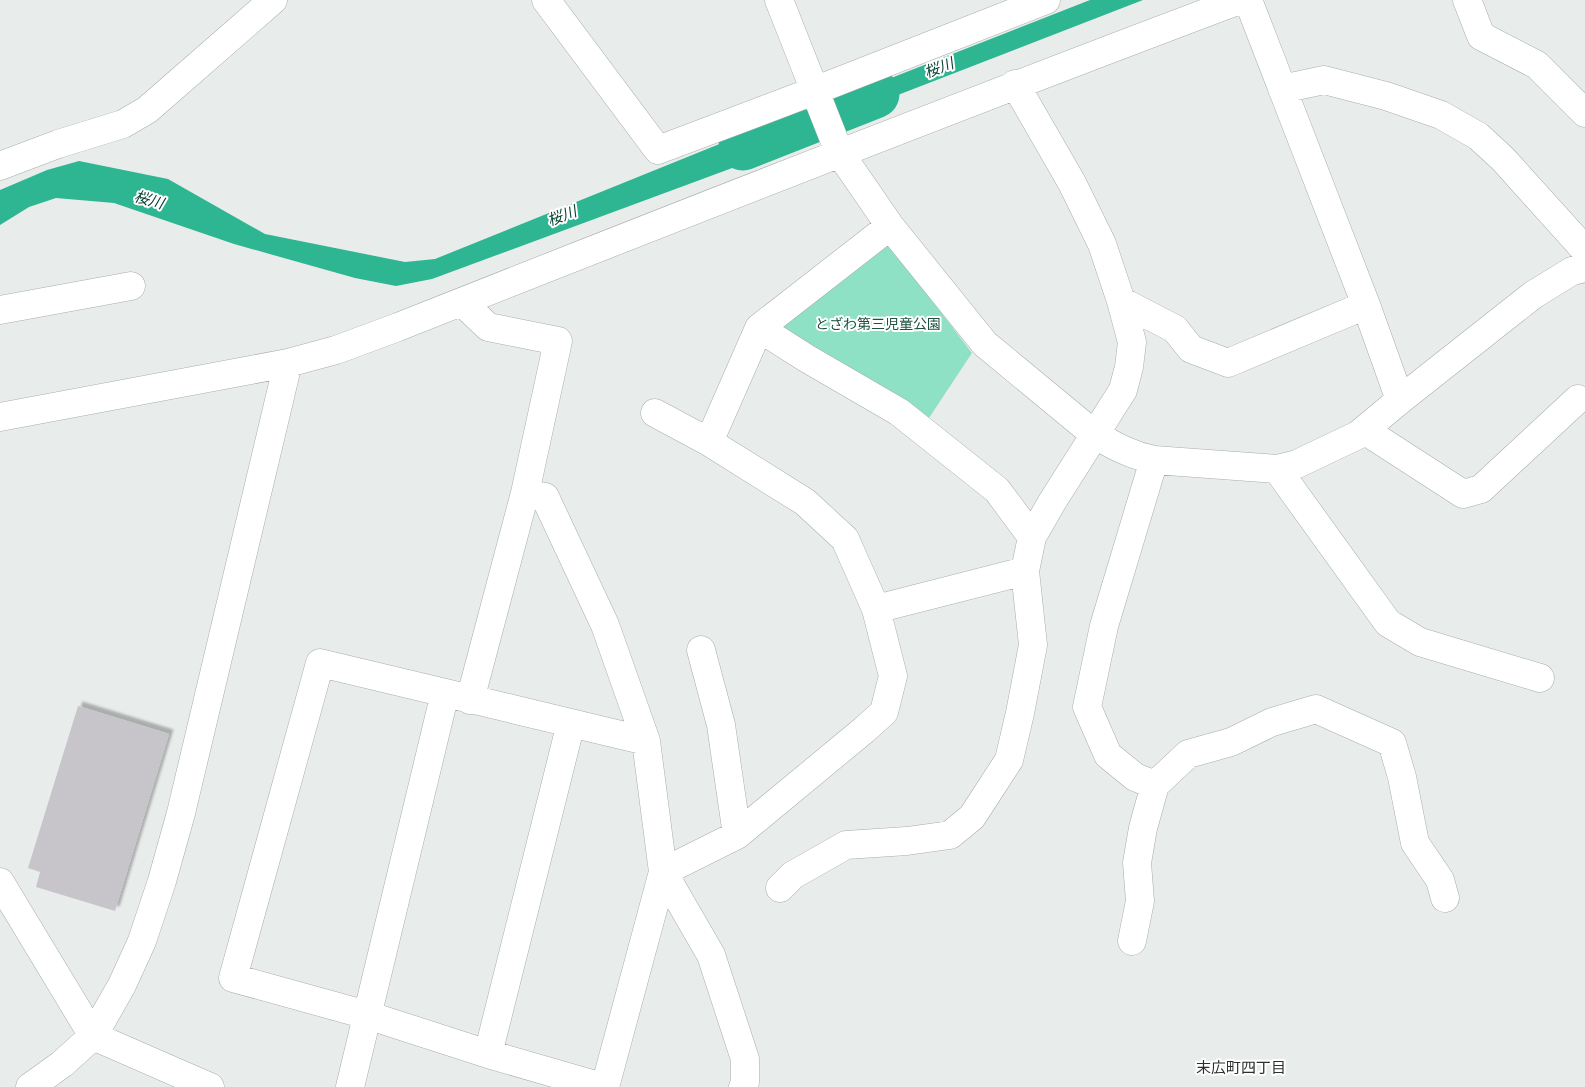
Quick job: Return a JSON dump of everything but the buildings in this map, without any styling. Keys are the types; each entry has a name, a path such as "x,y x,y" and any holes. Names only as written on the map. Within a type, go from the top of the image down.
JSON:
{"street":[{"path":"0,166 58,144 123,124 147,110 273,0"},
{"path":"546,0 658,150 816,96 1046,0"},
{"path":"779,0 836,145 890,226 985,344 1094,434 1135,456 1154,460 1276,469 1297,464 1358,435 1532,295 1572,271 1585,268"},
{"path":"0,418 288,363 336,350 462,302 836,145 1015,84 1240,0"},
{"path":"1248,0 1366,306 1400,400"},
{"path":"1467,0 1481,36 1537,65 1585,113"},
{"path":"1282,89 1324,80 1386,96 1440,115 1478,136 1503,159 1585,250"},
{"path":"780,888 793,875 846,845 907,841 950,835 972,817 1009,760 1020,713 1033,645 1025,571 1032,537 1123,390 1129,367 1132,342 1102,244 1072,183 1015,84"},
{"path":"709,442 759,328 890,226"},
{"path":"0,310 131,286"},
{"path":"1121,301 1175,329 1190,349 1228,363 1366,306"},
{"path":"350,1087 367,1015 458,697 525,493 558,341 488,327 462,302"},
{"path":"759,328 806,358 899,412 997,490 1032,537"},
{"path":"30,1087 62,1064 93,1036 122,985 142,941 181,813 288,363"},
{"path":"1364,430 1464,494 1481,489 1578,399"},
{"path":"646,741 458,697 320,662 233,978 367,1015 488,1054 603,1087 663,872 738,835 884,712 894,676 876,609 845,539 805,502 709,442 655,412"},
{"path":"1154,460 1104,626 1087,707 1108,755 1135,777 1155,785"},
{"path":"1276,469 1388,623 1420,642 1540,678"},
{"path":"525,493 545,497 605,625 646,741 663,872 711,955 745,1059 744,1087"},
{"path":"876,609 1025,571"},
{"path":"701,650 721,725 738,835"},
{"path":"1132,941 1140,901 1137,863 1143,828 1155,785 1188,754 1232,742 1272,722 1316,710 1392,743 1402,777 1415,843 1440,880 1445,898"},
{"path":"488,1054 571,723"},
{"path":"0,882 93,1036 210,1087"}],"green space":[{"name":"とざわ第三児童公園","path":"889,244 972,353 927,421 774,327"}],"water":[{"path":"1090,0 1143,0 841,117 835,100"},
{"path":"801,111 811,139 432,279 396,286 355,278 234,244 114,203 56,198 29,207 0,225 0,190 47,170 79,161 168,179 265,234 405,262 435,259"}],"waterway":[{"name":"桜川","path":"743,146 875,94"}],"district":[{"name":"末広町四丁目","path":"1241,1068"}]}
